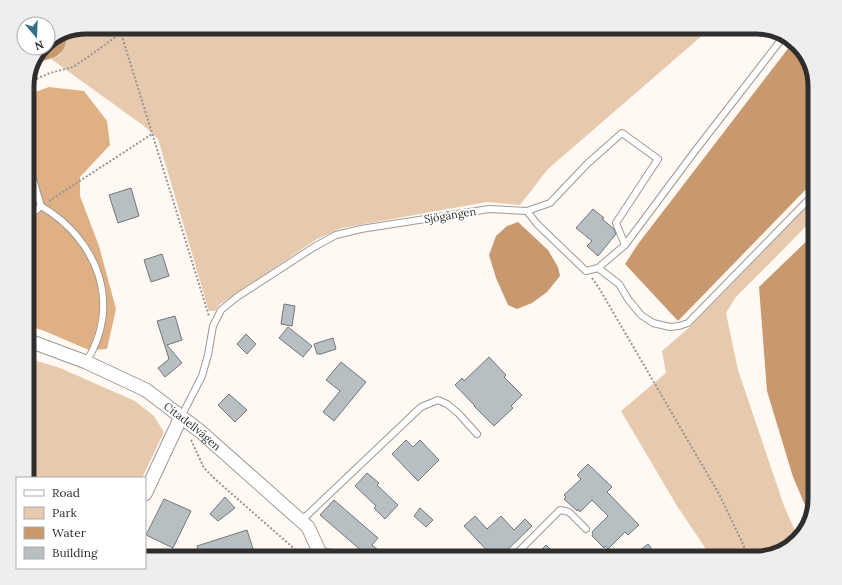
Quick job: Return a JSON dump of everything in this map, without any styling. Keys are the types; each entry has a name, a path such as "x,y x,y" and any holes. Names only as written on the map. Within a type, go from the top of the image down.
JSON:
{"street":[{"name":"Citadellvägen","path":"34,343 86,362 146,390 201,432 301,521 308,528 319,551"},
{"path":"146,492 181,417"}],"lane":[{"path":"625,245 616,223 658,159 622,133 587,164 550,203 527,211 538,224 586,270 598,268 625,245 781,41"},
{"path":"34,182 41,206 52,212 74,231 90,254 98,273 104,311 100,332 94,350 86,362"},
{"path":"598,268 619,284 628,299 641,315 653,323 670,327 679,326 688,323 808,200"},
{"path":"34,212 41,206"},
{"name":"Sjögången","path":"181,417 202,376 208,355 213,326 221,310 237,297 314,247 336,235 362,229 489,209 527,211"},
{"path":"301,521 421,407 430,402 438,400 448,404 477,434"},
{"path":"519,551 560,510 569,512 586,529"}],"path":[{"path":"34,80 50,72 73,66 120,34"},
{"path":"121,34 204,302 213,326"},
{"path":"41,206 152,134"},
{"path":"586,270 599,288 719,494 746,551"},
{"path":"190,439 204,468 297,551"}],"green space":[{"path":"86,34 704,34 548,169 520,205 487,202 342,228 317,239 219,305 215,311 209,311 158,139 144,126 51,59 60,55 66,43 67,38"},
{"path":"808,205 808,224 735,298 726,313 738,370 784,506 796,532 779,546 756,551 707,551 677,506 621,411 666,373 662,351 691,326"},
{"path":"34,360 60,368 135,401 154,416 164,432 142,477 34,477"}],"shaded area":[{"path":"49,87 84,91 107,121 110,145 80,177 80,196 99,246 116,309 107,349 89,350 34,328 34,92"}],"water":[{"path":"67,38 64,48 56,56 56,44"},
{"path":"789,47 801,60 808,79 808,187 678,321 625,264 638,244"},
{"path":"44,56 56,56 40,61"},
{"path":"518,222 548,250 558,267 560,276 547,292 532,303 517,309 508,305 496,278 489,255 496,236 507,226"},
{"path":"808,240 807,510 793,477 767,391 759,287"}],"building":[{"path":"131,188 139,216 118,223 109,195"},
{"path":"593,209 604,218 602,219 614,229 616,234 598,256 587,246 592,241 576,228"},
{"path":"162,254 169,276 151,282 144,260"},
{"path":"284,304 295,306 292,326 281,324"},
{"path":"175,316 182,340 167,345 182,363 165,377 158,368 169,359 157,321"},
{"path":"288,327 312,346 303,357 279,338"},
{"path":"246,334 256,344 247,354 237,344"},
{"path":"333,338 336,349 317,354 314,344"},
{"path":"489,357 506,375 504,377 522,395 511,406 513,408 494,426 455,385 462,378 464,381"},
{"path":"341,362 366,382 334,421 323,412 340,391 326,380"},
{"path":"229,394 247,410 235,422 218,405"},
{"path":"406,440 413,447 420,440 439,460 418,481 392,454"},
{"path":"588,464 612,487 607,492 639,525 628,535 625,532 608,549 605,546 604,548 592,536 592,532 608,516 592,500 580,512 564,499 566,497 564,495 581,479 577,475"},
{"path":"367,473 379,483 377,485 398,505 385,519 374,508 376,506 355,486"},
{"path":"225,497 235,508 218,521 210,514"},
{"path":"164,499 191,511 173,548 146,535"},
{"path":"334,500 378,538 372,545 379,551 362,551 320,515"},
{"path":"420,508 433,520 426,527 414,516"},
{"path":"475,516 487,529 501,516 514,530 525,519 532,526 506,551 487,551 464,526"},
{"path":"247,530 254,551 198,551 197,546"},
{"path":"648,544 654,551 639,551"},
{"path":"546,545 552,551 540,551"}]}
